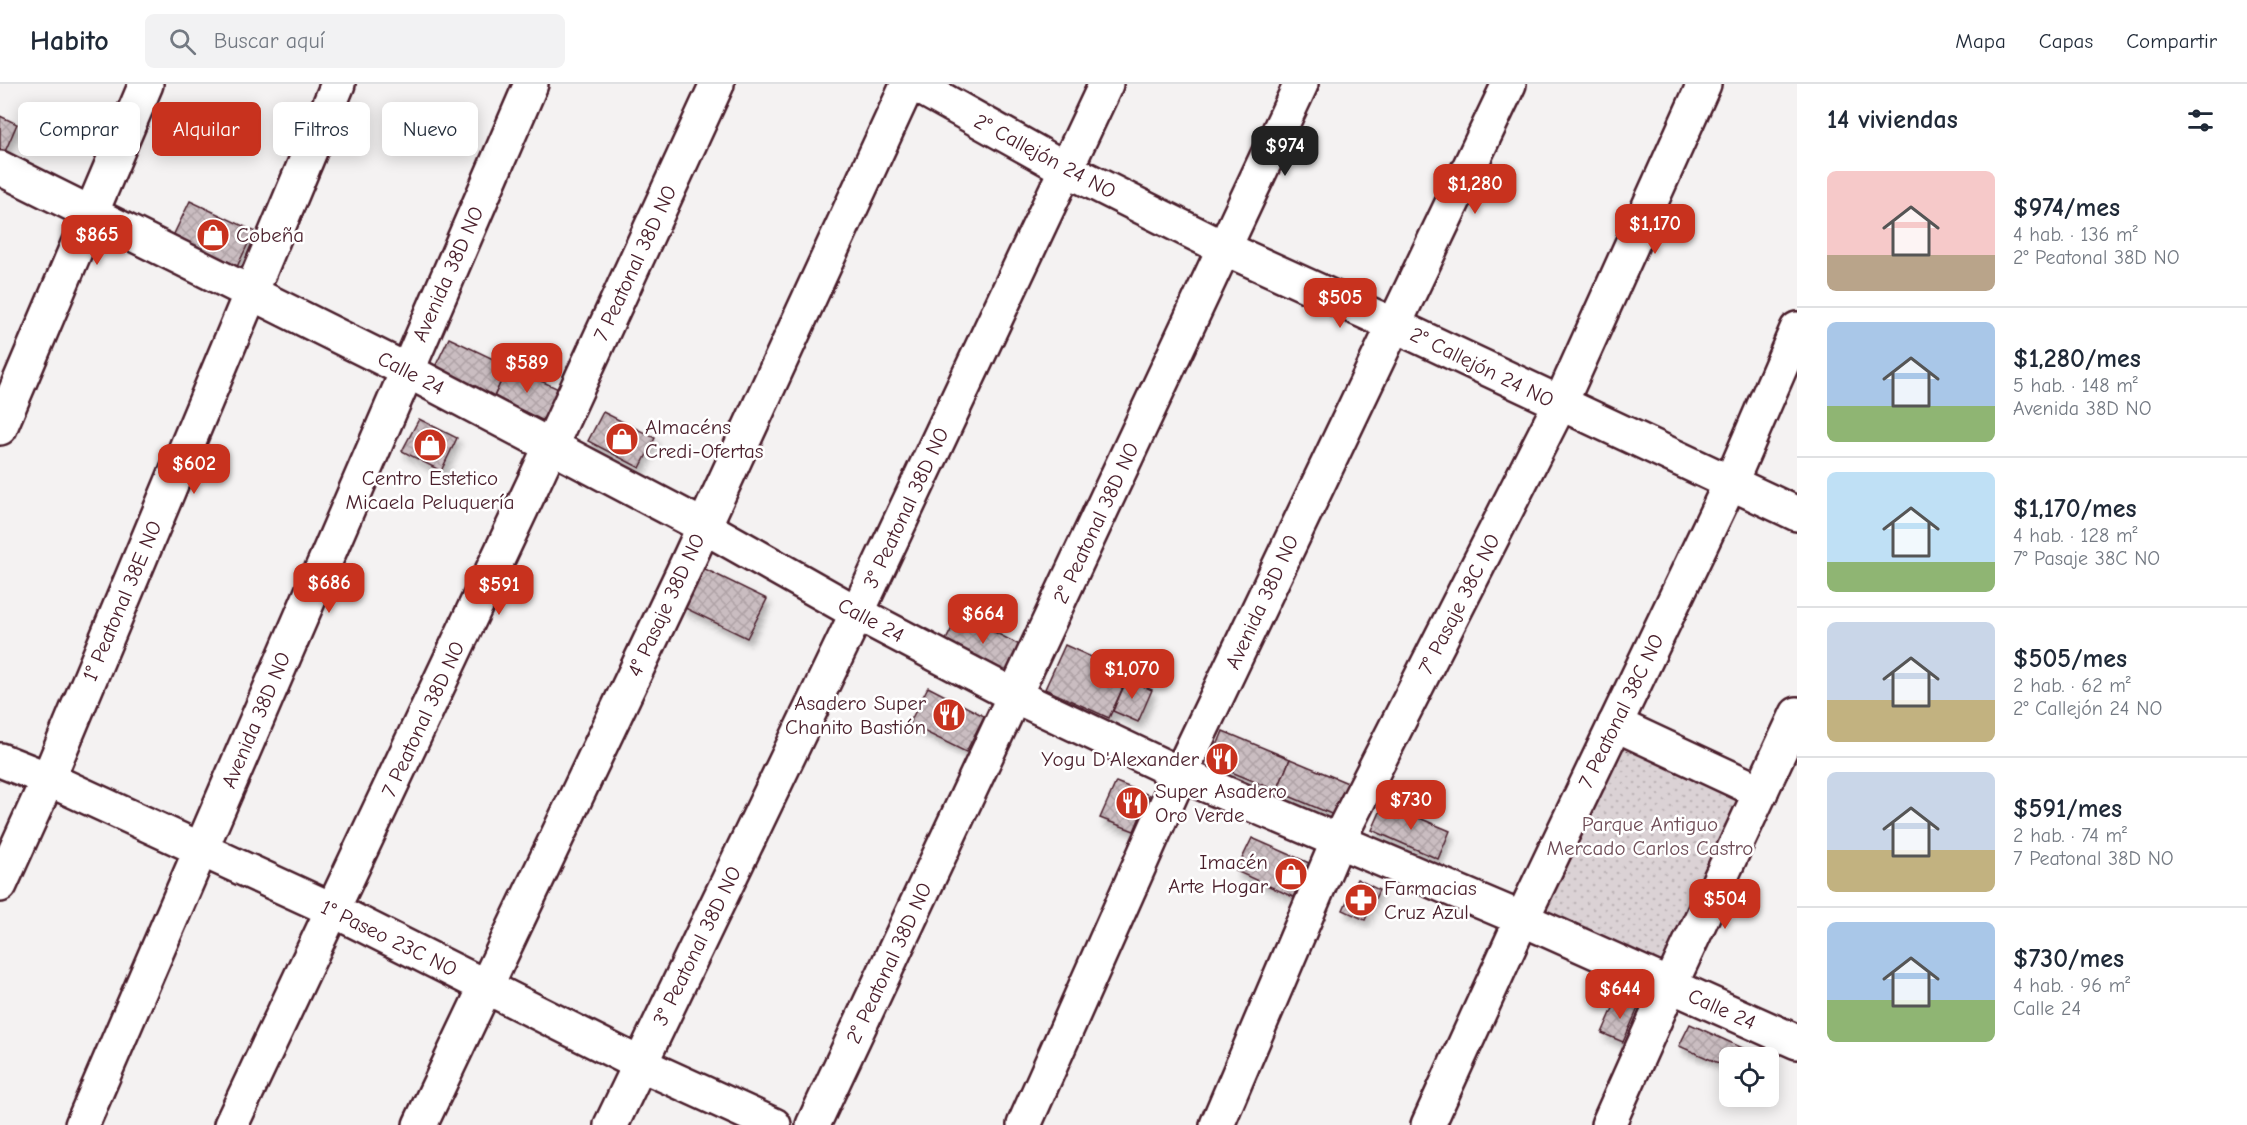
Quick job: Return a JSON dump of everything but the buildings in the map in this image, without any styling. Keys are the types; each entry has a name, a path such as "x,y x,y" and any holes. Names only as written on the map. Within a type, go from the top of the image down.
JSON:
{"street":[{"path":"0,428 146,84"},
{"name":"1° Peatonal 38E NO","path":"0,885 48,779 338,84"},
{"name":"Avenida 38D NO","path":"82,1125 531,84"},
{"name":"7 Peatonal 38D NO","path":"231,1125 551,446 717,84"},
{"name":"4° Pasaje 38D NO","path":"420,1125 703,526 908,84"},
{"name":"2° Callejón 24 NO","path":"914,84 1066,169 1224,248 1797,514"},
{"name":"3° Peatonal 38D NO","path":"611,1125 857,613 1106,84"},
{"name":"2° Peatonal 38D NO","path":"813,1125 1301,84"},
{"name":"Avenida 38D NO","path":"1024,1125 1180,774 1509,84"},
{"name":"7° Pasaje 38C NO","path":"1217,1125 1338,841 1560,405 1704,84"},
{"name":"Calle 24","path":"0,168 406,370 703,526 857,613 1015,696 1180,774 1522,919 1797,1042"},
{"name":"7 Peatonal 38C NO","path":"1428,1125 1522,919 1730,484 1797,329"},
{"path":"1608,1125 1797,714"},
{"path":"1615,723 1761,792"},
{"name":"1° Paseo 23C NO","path":"0,760 48,779 333,910 640,1064 774,1125"}],"green space":[{"name":"Parque Antiguo Mercado Carlos Castro","path":"1617,736 1743,798 1665,970 1536,916"}],"place":[{"name":"Cobeña","path":"213,235"},
{"name":"Almacéns Credi-Ofertas","path":"622,439"},
{"name":"Centro Estetico Micaela Peluquería","path":"430,445"},
{"name":"Asadero Super Chanito Bastión","path":"949,715"},
{"name":"Yogu D'Alexander","path":"1222,759"},
{"name":"Super Asadero Oro Verde","path":"1132,803"},
{"name":"Imacén Arte Hogar","path":"1291,874"},
{"name":"Farmacias Cruz Azul","path":"1361,900"}]}
